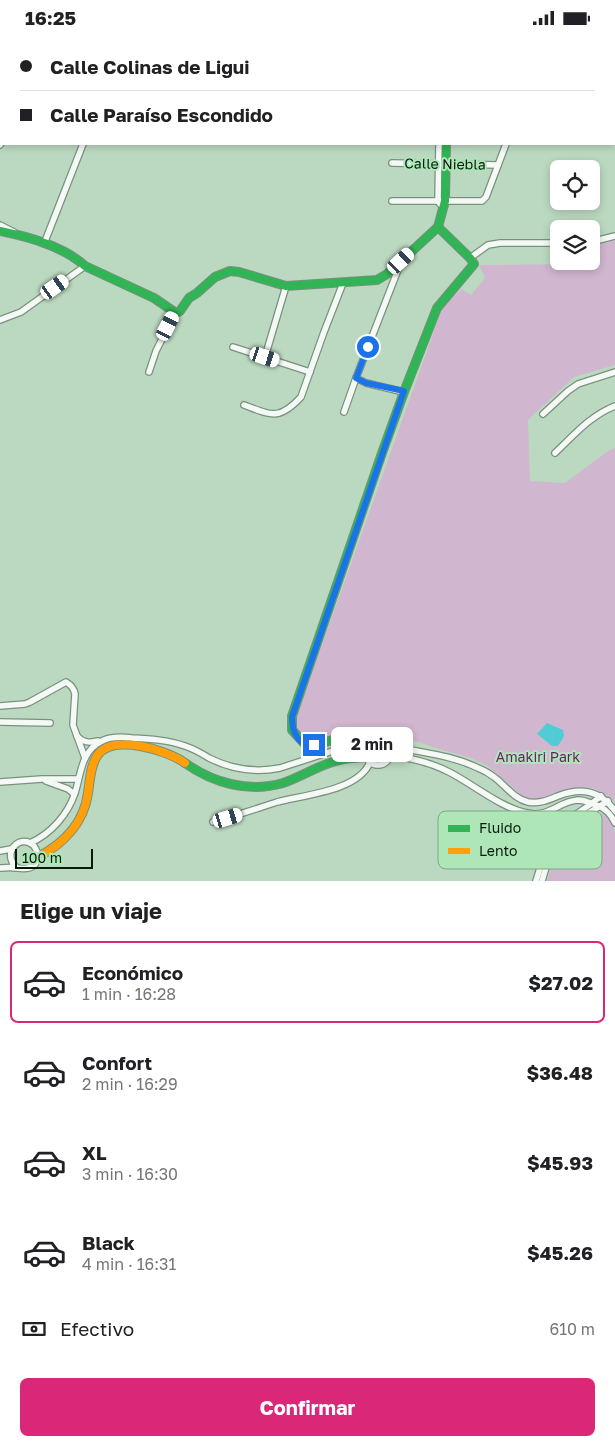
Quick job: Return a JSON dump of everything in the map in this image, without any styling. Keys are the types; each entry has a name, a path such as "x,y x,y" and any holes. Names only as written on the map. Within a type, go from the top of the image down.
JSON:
{"street":[{"path":"44,244 83,145"},
{"path":"150,372 156,351 175,313 178,313 189,298 215,277 230,271 240,272 286,286 377,280 387,274 438,227 442,209 442,164 439,145"},
{"path":"442,164 446,145"},
{"path":"392,201 482,201 486,197 506,145"},
{"name":"Calle Niebla","path":"392,163 498,165"},
{"path":"0,225 76,258 86,266 154,298 175,313"},
{"path":"366,746 352,738 330,740 314,745 304,743 292,730 292,717 404,391 437,308 474,265 470,258 438,227"},
{"path":"0,231 20,235"},
{"path":"600,240 615,236"},
{"path":"470,258 488,245 500,243 550,243"},
{"path":"344,412 401,261"},
{"path":"0,320 21,311 86,266"},
{"path":"244,405 274,415 293,406 301,397 343,283"},
{"path":"265,357 286,286"},
{"path":"233,347 310,372"},
{"path":"543,414 578,384 615,372"},
{"path":"356,378 366,383 404,391"},
{"path":"555,453 594,418 615,406"},
{"path":"0,707 30,702 66,682 73,687 75,694 72,718 74,733 85,758"},
{"path":"0,722 50,723"},
{"path":"74,733 82,741 92,742 126,737 177,743 228,766 251,771 271,770 342,748 366,746"},
{"path":"213,822 348,783 364,773 368,759 366,746 370,741 378,739 383,740 389,745 448,756 463,761 491,775 511,792 526,801 542,802 575,791 588,792 601,796 608,801 615,811"},
{"path":"0,851 11,849 20,842 30,843 44,836 57,824 71,803 85,758 95,745 103,740"},
{"path":"0,867 28,869 36,862 38,857 58,845 69,835 85,809 94,760 98,753 109,746 158,749 170,753 195,770 215,780 236,786 255,787 283,783 343,759 368,759 373,764 382,764 390,755 389,745"},
{"path":"390,755 412,758 448,771 507,805 522,811"},
{"path":"42,779 68,789 74,794"},
{"path":"0,782 78,779"},
{"path":"580,811 601,796"},
{"path":"550,811 575,801 584,801 600,806 610,814 615,823"},
{"path":"592,811 608,801"},
{"path":"30,843 35,847 38,857"},
{"path":"11,849 10,859 17,868"},
{"path":"536,881 540,869"},
{"path":"542,881 546,869"}],"green space":[{"name":"Amakiri Park","path":"615,240 615,365 574,377 528,420 530,481 565,483 608,451 615,448 615,802 600,791 586,787 564,791 537,800 527,799 488,766 468,757 409,739 395,730 369,727 314,740 302,737 297,729 297,715 443,306 462,289 471,295 485,278 479,265 550,264 550,270 600,270 600,242"},
{"path":"602,813 610,818 615,832 615,881 547,881 551,869 602,869"}],"water":[{"path":"547,723 563,730 564,736 558,746 552,746 537,734"}],"traffic: fast":[{"path":"0,231 34,239 67,253 85,266 154,298 176,313 180,311 189,298 215,277 230,271 286,286 377,280 387,274 438,227 445,201 446,145"},
{"path":"367,744 344,738 319,743 304,743 292,730 292,716 382,453 437,308 474,264 438,227"},
{"path":"185,763 219,781 257,787 283,783 336,761 366,757"}],"traffic: slow":[{"path":"38,857 56,846 77,823 86,804 93,765 97,756 104,749 115,746 140,746 166,753 185,763"}],"route":[{"path":"314,745 304,743 298,739 292,730 292,717 404,391 366,383 356,378 368,347"}]}
